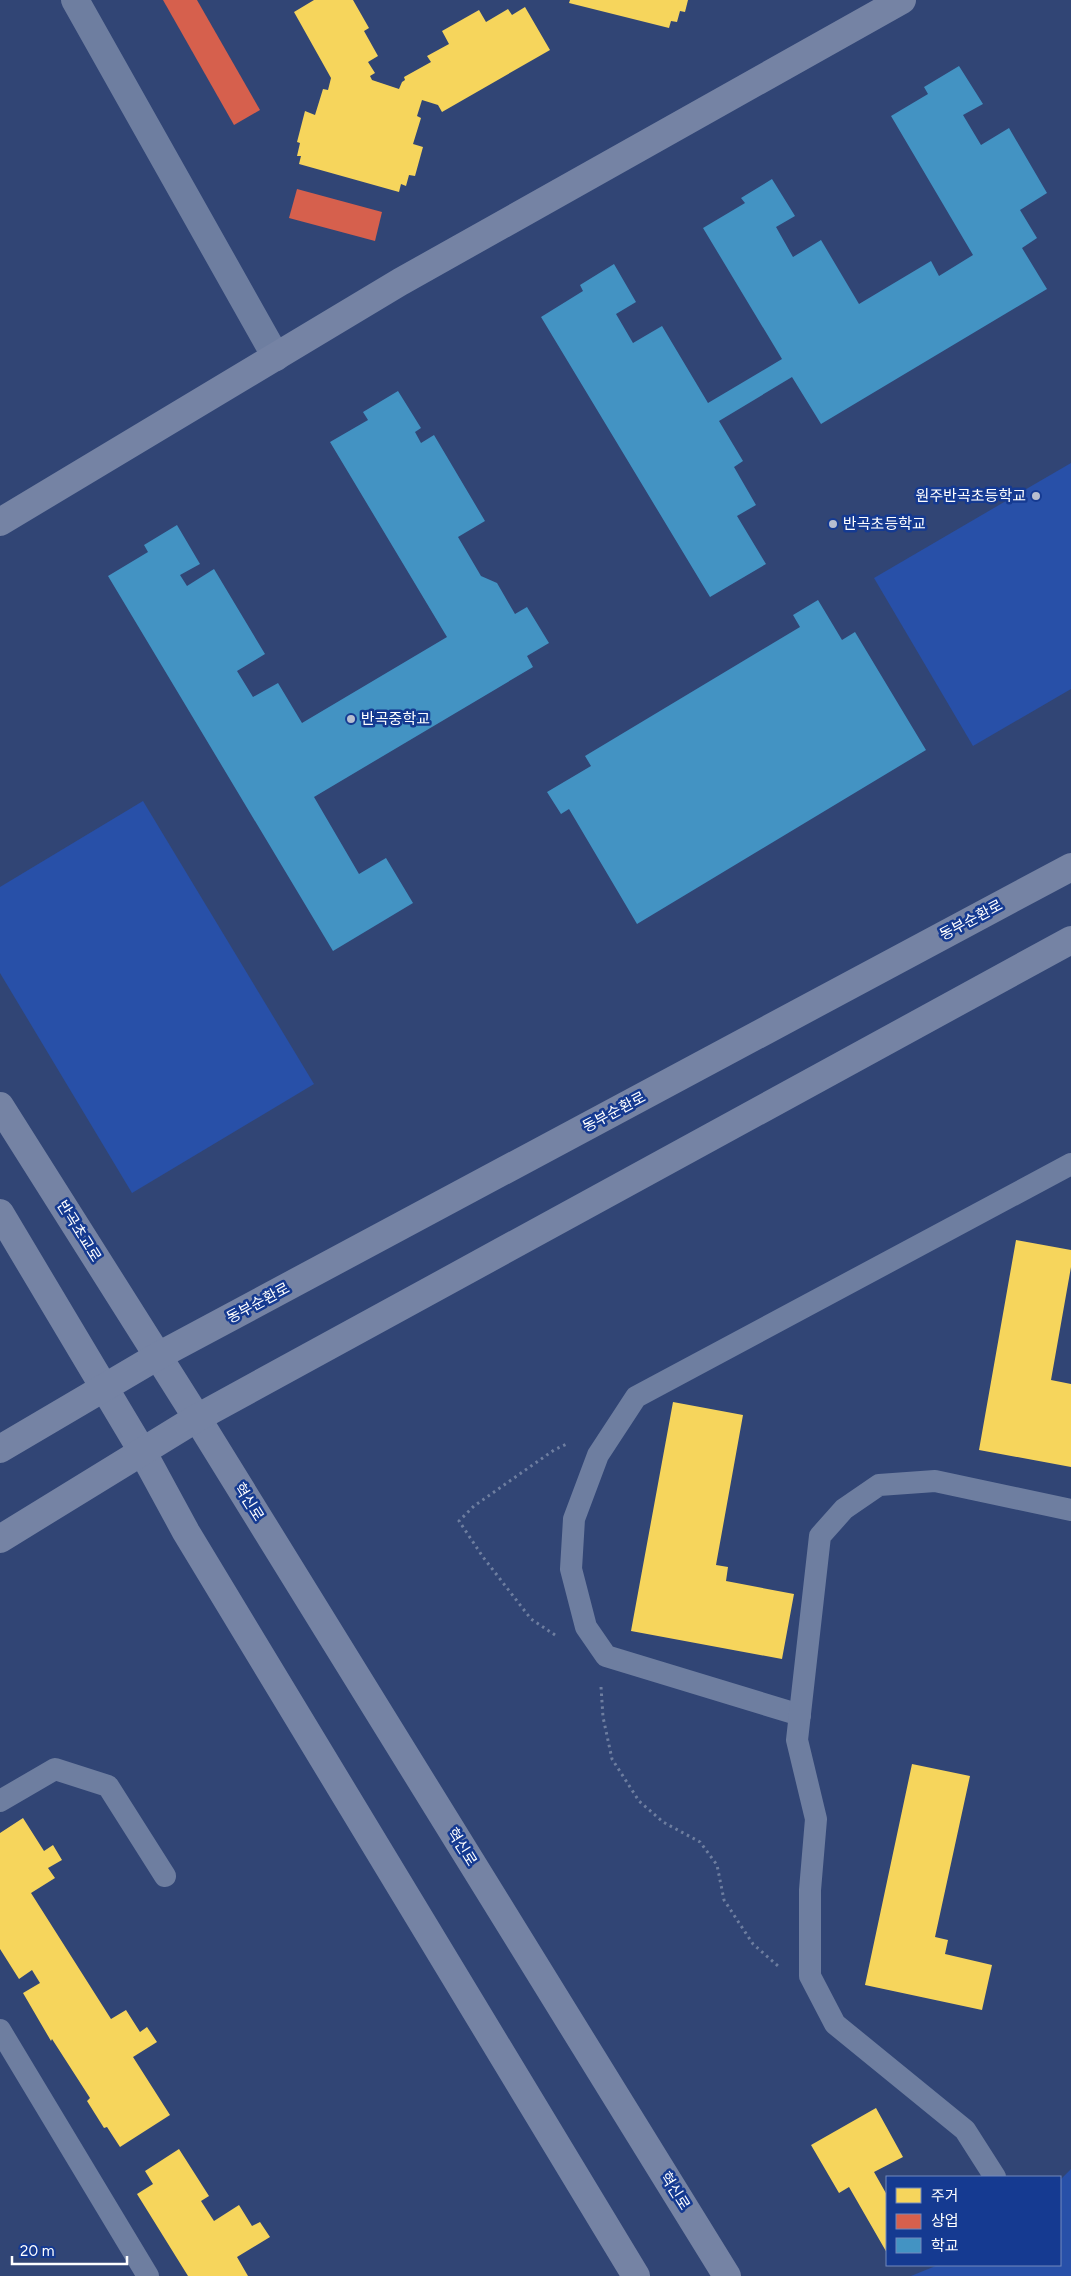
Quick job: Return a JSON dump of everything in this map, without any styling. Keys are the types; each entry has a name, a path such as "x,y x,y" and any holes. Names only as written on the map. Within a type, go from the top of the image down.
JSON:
{"street":[{"path":"75,0 276,357"},
{"path":"0,522 400,282 902,0"},
{"name":"동부순환로","path":"104,1387 158,1356 1071,867"},
{"path":"0,1539 197,1418 1071,940"},
{"name":"반곡초교로","path":"0,1106 197,1418"},
{"path":"0,1213 142,1451 191,1540 636,2276"},
{"path":"0,1449 104,1387"},
{"name":"혁신로","path":"197,1418 727,2276"}],"lane":[{"path":"800,1715 606,1656 586,1626 571,1569 574,1520 598,1455 636,1397 1071,1164"},
{"path":"994,2176 965,2130 835,2024 810,1976 810,1890 816,1819 797,1740 820,1536 844,1509 879,1485 935,1481 1071,1510"},
{"path":"0,1801 55,1769 108,1786 165,1876"},
{"path":"0,2030 148,2276"}],"path":[{"path":"598,1455 568,1443 554,1450 474,1506 459,1521 482,1557 531,1619 572,1647 599,1646 603,1717 612,1759 639,1800 663,1822 700,1842 717,1865 724,1900 753,1944 786,1974 810,1976"}],"shaded area":[{"path":"1071,463 1071,689 973,746 874,578"},
{"path":"143,801 314,1084 132,1193 0,973 0,887"},
{"path":"1071,2169 1071,2276 911,2276 936,2266 1061,2266 1061,2179"}],"building: 주거":[{"path":"314,0 353,0 369,28 364,31 378,56 368,62 375,73 370,76 372,80 399,89 405,80 404,77 431,62 427,56 449,44 442,31 479,10 486,22 508,9 512,15 525,7 550,50 442,112 438,105 422,100 417,116 421,118 413,144 423,147 415,176 409,175 406,186 401,184 399,192 299,164 301,156 297,156 300,143 297,142 305,111 315,115 323,89 328,90 331,78 294,12"},
{"path":"570,0 688,0 685,12 680,11 677,22 671,21 669,28 569,3"},
{"path":"1016,1240 1071,1250 1071,1267 1051,1380 1071,1384 1071,1467 979,1450"},
{"path":"673,1402 743,1415 716,1565 728,1567 726,1581 794,1594 782,1659 631,1631"},
{"path":"912,1764 970,1776 935,1937 948,1940 945,1954 992,1965 982,2010 865,1985"},
{"path":"23,1818 44,1851 53,1845 62,1860 48,1868 55,1878 31,1893 111,2019 126,2010 140,2032 147,2027 157,2042 133,2057 170,2115 120,2147 107,2127 104,2128 87,2101 90,2098 52,2039 51,2041 23,1993 40,1983 32,1970 19,1979 0,1949 0,1833"},
{"path":"876,2108 903,2157 874,2172 886,2193 886,2251 849,2187 839,2193 811,2145"},
{"path":"179,2149 209,2196 201,2201 214,2221 239,2205 252,2226 260,2222 270,2237 237,2257 248,2276 188,2276 137,2194 153,2184 145,2171"}],"building: 상업":[{"path":"163,0 197,0 260,110 234,125"},
{"path":"297,189 382,212 375,241 289,218"}],"building: 학교":[{"path":"959,66 983,104 963,115 981,145 1009,128 1047,193 1020,210 1037,238 1022,248 1047,289 821,424 792,377 719,421 743,461 734,467 756,505 737,516 766,564 710,597 541,317 583,291 580,285 614,264 636,302 616,314 633,343 662,326 708,403 782,359 703,228 745,203 741,198 772,179 795,216 776,227 793,257 821,240 859,304 931,261 939,276 973,255 891,116 928,94 924,87"},
{"path":"398,391 421,428 415,432 421,443 434,435 485,521 458,537 481,576 497,583 515,614 527,607 549,643 527,656 533,667 314,797 359,874 386,858 413,903 333,951 108,576 148,552 144,545 177,525 200,564 180,575 187,586 214,569 265,654 237,671 253,697 278,683 302,723 447,637 330,442 368,420 363,412"},
{"path":"818,600 842,640 855,632 926,750 637,924 569,809 561,814 547,792 591,766 585,756 800,627 793,615"}],"place":[{"name":"원주반곡초등학교","path":"1036,496"},
{"name":"반곡초등학교","path":"833,524"},
{"name":"반곡중학교","path":"351,719"}]}
